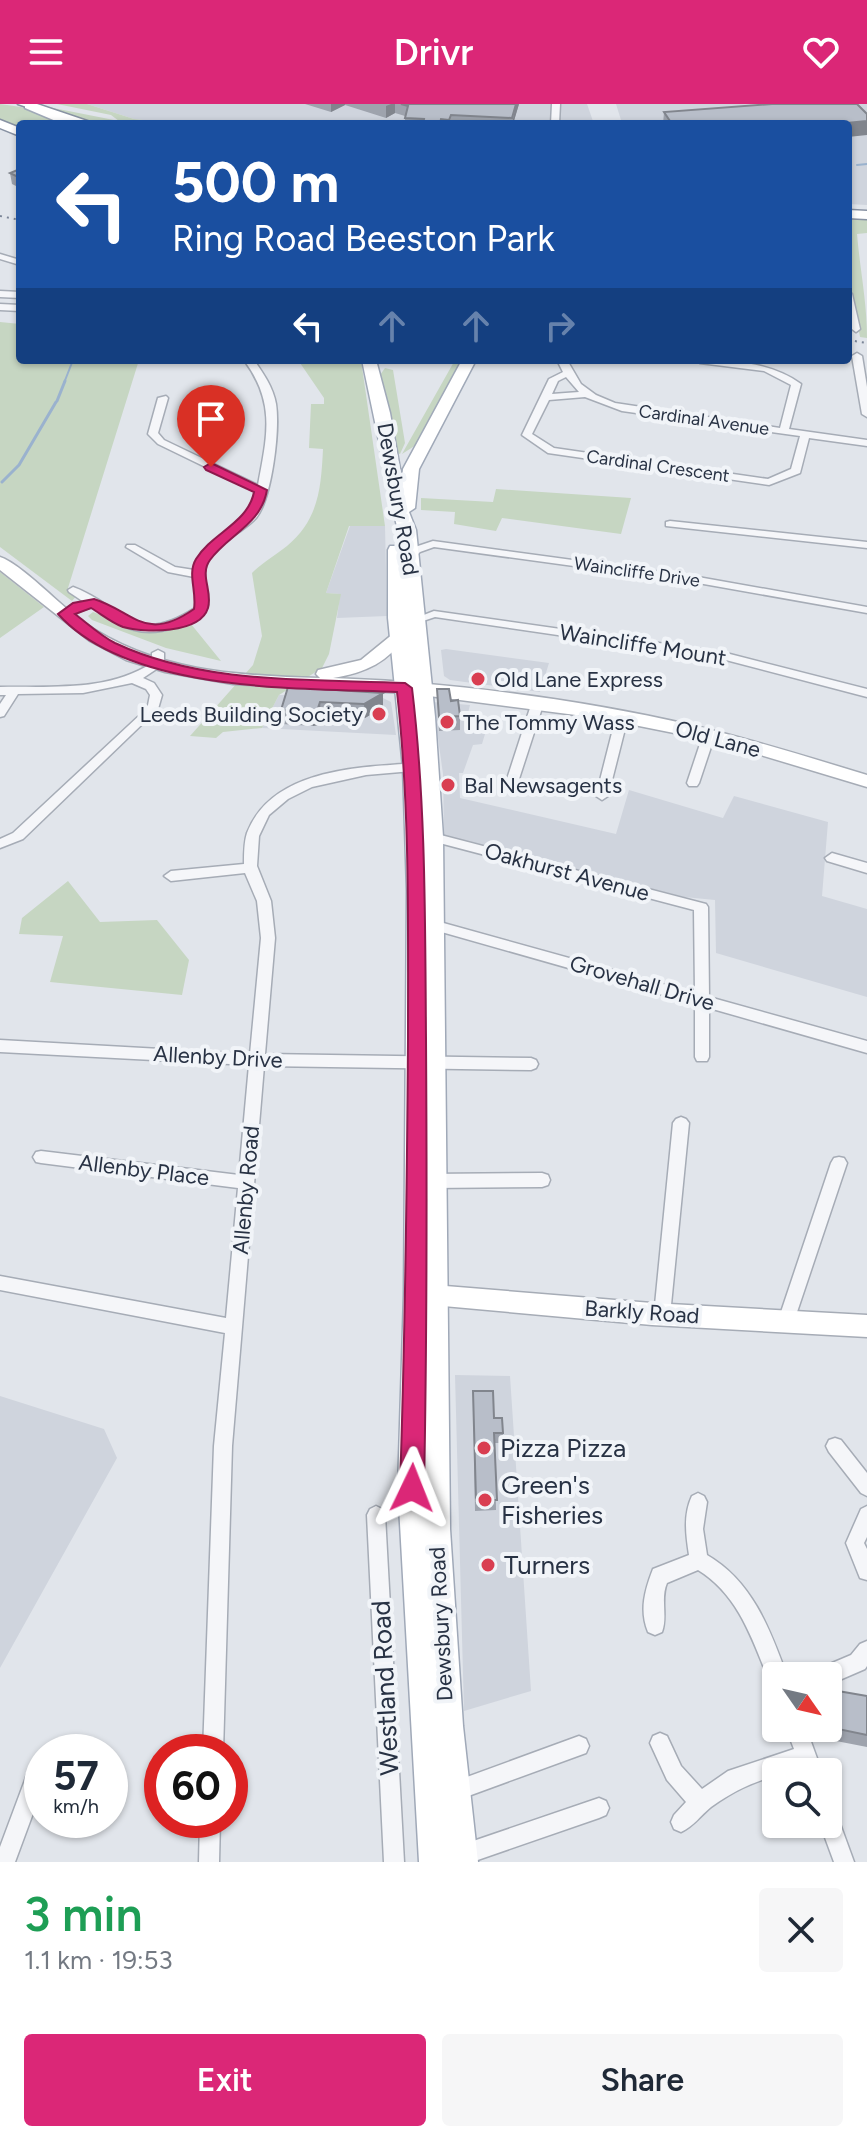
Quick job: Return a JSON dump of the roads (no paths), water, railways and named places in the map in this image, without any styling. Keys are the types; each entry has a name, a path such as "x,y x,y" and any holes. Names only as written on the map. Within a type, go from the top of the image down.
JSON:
{"highway":[{"path":"24,104 77,120"}],"main road":[{"path":"24,104 63,120"},
{"name":"Dewsbury Road","path":"370,364 388,464 400,643 414,689 433,837 426,923"},
{"path":"408,530 407,491 414,464 467,364"},
{"path":"388,464 421,448"},
{"path":"388,464 414,464"},
{"name":"Dewsbury Road","path":"388,464 408,530 423,624 414,689"},
{"path":"400,643 423,624"},
{"name":"Dewsbury Road","path":"422,767 426,923 427,1295 447,1726 455,1791 450,1860"},
{"name":"Dewsbury Road","path":"427,1295 412,1488 430,1800 450,1860"}],"street":[{"path":"852,312 856,329"},
{"path":"857,356 864,373 867,414"},
{"path":"197,574 212,547 258,507 272,405 262,376 252,364"},
{"path":"564,364 584,394"},
{"path":"729,364 766,369 796,384 784,431"},
{"name":"Cardinal Crescent","path":"567,373 554,379 527,435 548,450 769,482 794,473 805,434"},
{"path":"546,397 584,394"},
{"name":"Cardinal Avenue","path":"584,394 622,408 867,443"},
{"path":"163,398 153,434 161,442 260,490"},
{"path":"670,524 867,545"},
{"name":"Waincliffe Drive","path":"410,556 416,550 433,544 698,580 867,610"},
{"path":"131,547 172,570 197,574"},
{"path":"0,562 101,641 153,659 253,674 314,679 367,664 400,643"},
{"path":"73,590 137,627 171,626 200,610 204,592 197,574"},
{"path":"65,614 78,606 94,603"},
{"name":"Waincliffe Mount","path":"423,624 722,656 867,693"},
{"path":"346,683 400,643"},
{"path":"0,691 114,685 146,674 153,659"},
{"path":"0,844 18,836 154,706 156,695 150,686 132,678"},
{"name":"Old Lane","path":"314,679 622,717 709,735 867,781"},
{"path":"0,713 15,690"},
{"path":"513,779 537,705"},
{"path":"602,796 622,717"},
{"path":"693,783 709,735"},
{"name":"Allenby Road","path":"214,1734 223,1446 268,938 265,902 250,868 252,830 272,804 302,785 345,772 422,767"},
{"name":"Oakhurst Avenue","path":"433,837 701,907 702,999"},
{"path":"832,858 867,868"},
{"path":"171,876 250,868"},
{"name":"Grovehall Drive","path":"426,923 867,1047"},
{"path":"702,999 702,1057"},
{"name":"Allenby Drive","path":"0,1046 258,1060 427,1065 531,1064"},
{"path":"662,1315 681,1123"},
{"name":"Allenby Place","path":"41,1157 247,1183"},
{"path":"786,1321 839,1163"},
{"path":"427,1181 542,1180"},
{"path":"0,1283 233,1327"},
{"name":"Barkly Road","path":"427,1295 662,1315 867,1326"},
{"path":"835,1446 864,1475"},
{"path":"698,1502 694,1529 699,1560"},
{"name":"Westland Road","path":"376,1515 394,1862"},
{"path":"867,1515 855,1543 867,1571"},
{"path":"655,1625 653,1593 660,1576 699,1560 716,1568 759,1624 772,1662"},
{"path":"842,1669 858,1662 867,1651"},
{"path":"660,1743 674,1773 700,1803"},
{"path":"430,1800 579,1746"},
{"path":"681,1822 700,1803 735,1778 762,1773"},
{"path":"450,1860 599,1808"},
{"path":"5,1862 24,1810"},
{"path":"209,1862 210,1838"},
{"path":"835,1838 844,1862"}],"waterway":[{"path":"857,165 867,164"},
{"path":"64,383 71,364"},
{"path":"57,401 65,381"},
{"path":"2,482 19,465 56,402"}],"railway":[{"path":"0,216 16,219"},
{"path":"852,341 867,343"}],"place":[{"name":"Old Lane Express","path":"478,679"},
{"name":"Leeds Building Society","path":"379,714"},
{"name":"The Tommy Wass","path":"447,722"},
{"name":"Bal Newsagents","path":"448,785"},
{"name":"Pizza Pizza","path":"484,1448"},
{"name":"Green's Fisheries","path":"485,1500"},
{"name":"Turners","path":"488,1565"}]}
